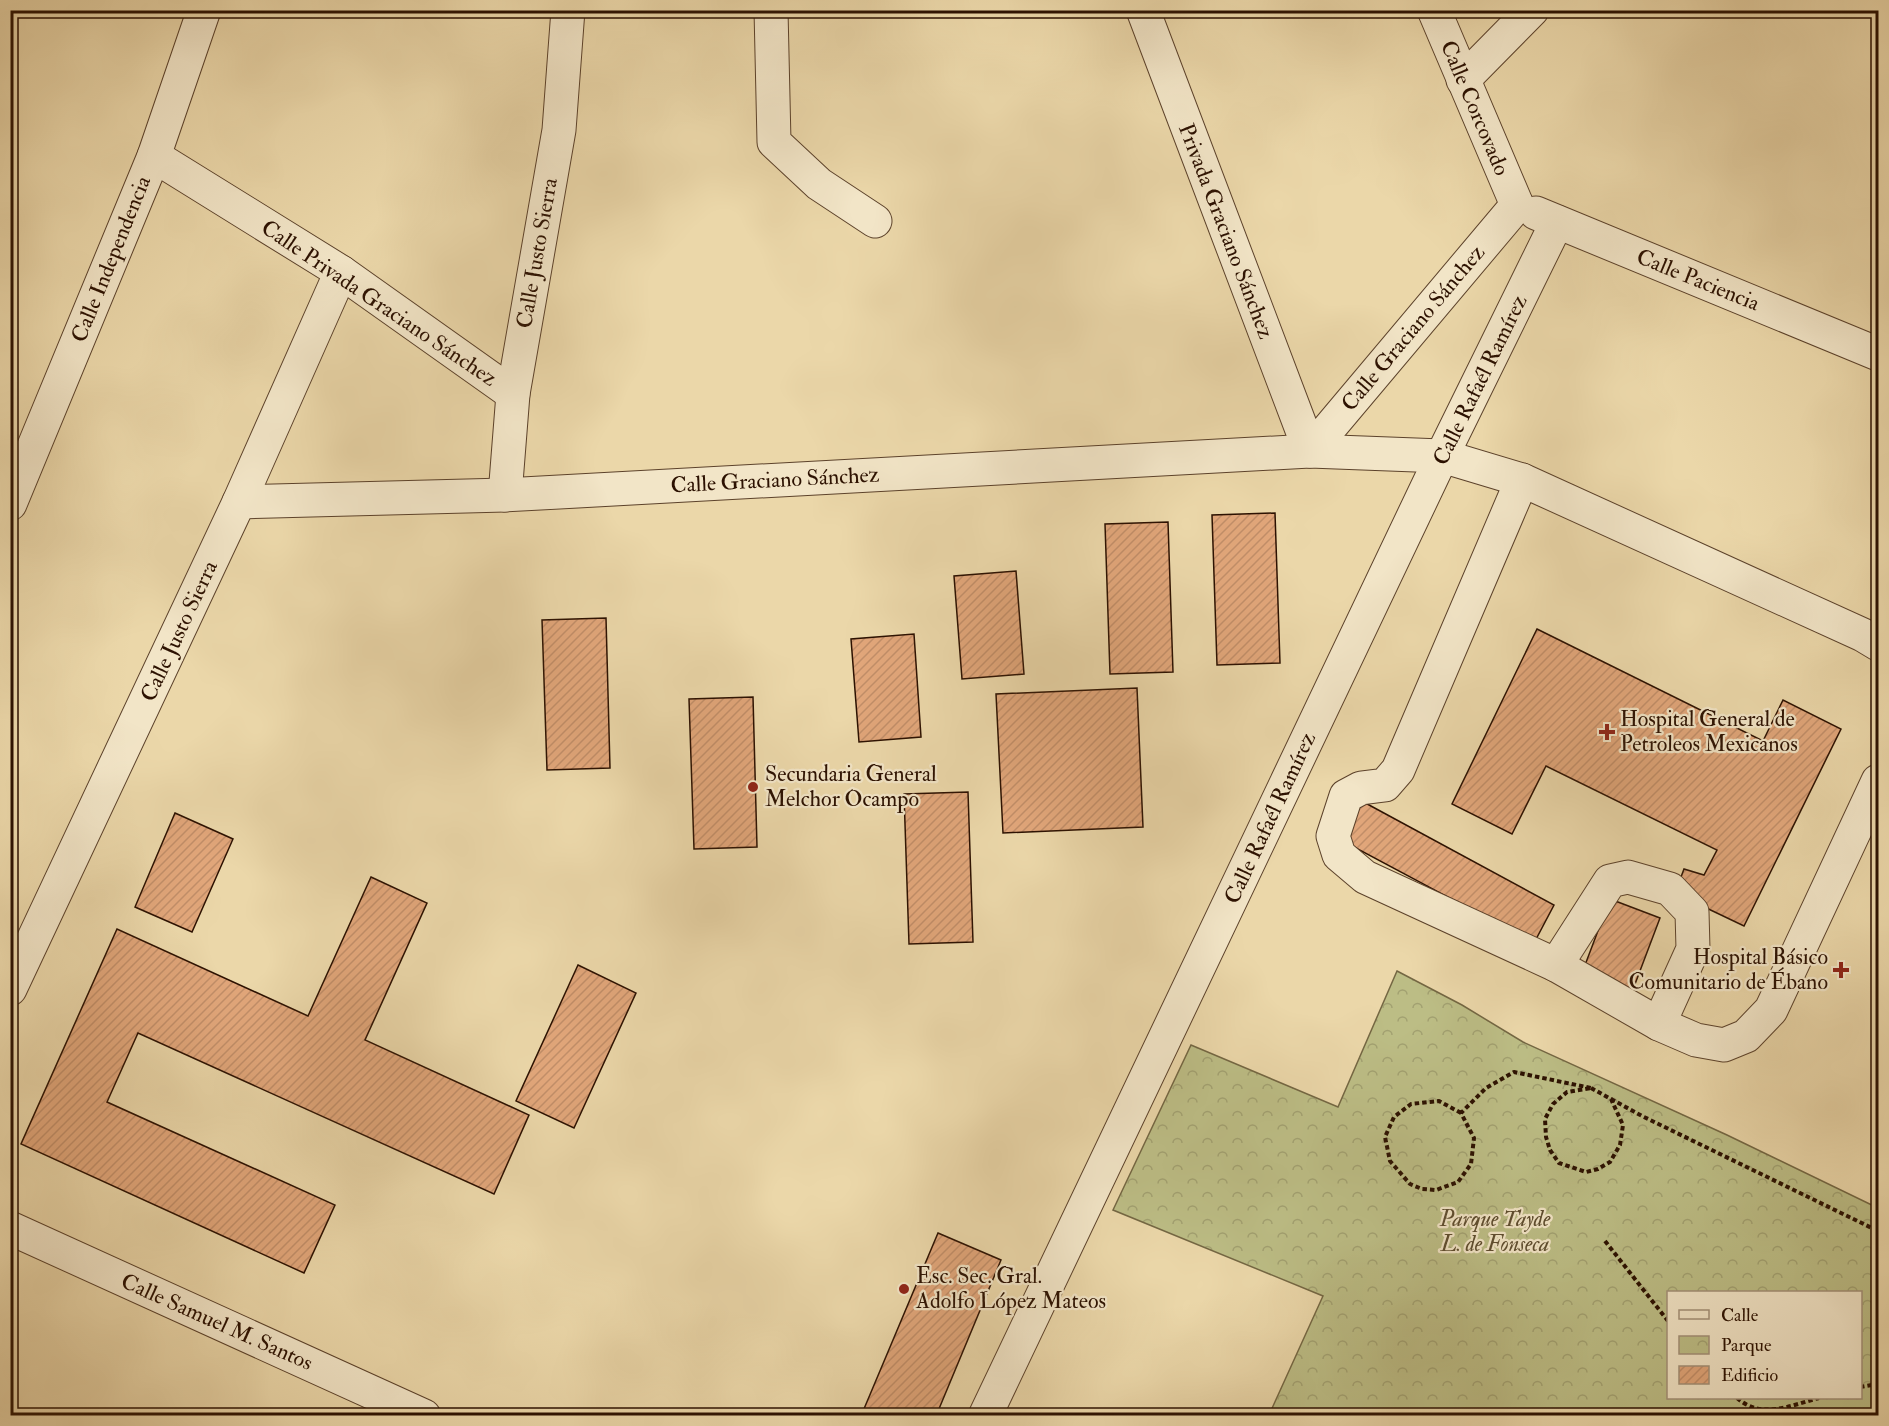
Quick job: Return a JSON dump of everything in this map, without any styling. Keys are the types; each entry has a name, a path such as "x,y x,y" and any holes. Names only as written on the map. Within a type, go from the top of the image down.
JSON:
{"street":[{"name":"Calle Independencia","path":"10,504 154,156 204,10"},
{"name":"Calle Justo Sierra","path":"505,495 513,394 559,130 568,10"},
{"path":"771,10 774,142 819,184 875,221"},
{"name":"Privada Graciano Sánchez","path":"1143,10 1310,451"},
{"name":"Calle Corcovado","path":"1434,10 1517,205"},
{"path":"1463,80 1532,10"},
{"name":"Calle Privada Graciano Sánchez","path":"154,156 341,272 513,394"},
{"name":"Calle Graciano Sánchez","path":"1310,451 1517,205"},
{"name":"Calle Paciencia","path":"1517,205 1878,354"},
{"name":"Calle Rafaél Ramírez","path":"985,1416 1442,456 1557,222"},
{"name":"Calle Justo Sierra","path":"10,989 239,502 341,272"},
{"name":"Calle Graciano Sánchez","path":"239,502 505,495 1310,451 1442,456 1522,480 1863,635 1878,645"},
{"path":"1522,480 1398,770 1385,785 1361,788 1346,796 1333,836 1339,855 1365,877 1556,966 1659,1024 1696,1040 1724,1045 1746,1036 1772,1010 1878,781"},
{"path":"1556,966 1610,881 1628,877 1670,889 1692,912 1693,949 1659,1024"},
{"name":"Calle Samuel M. Santos","path":"10,1228 424,1416"}],"path":[{"path":"1461,1113 1486,1088 1514,1072 1591,1088 1642,1116 1878,1231"},
{"path":"1591,1088 1567,1092 1553,1104 1545,1119 1546,1137 1550,1150 1559,1163 1586,1172 1598,1169 1610,1162 1620,1145 1623,1125 1611,1099"},
{"path":"1439,1101 1461,1113 1474,1138 1471,1164 1458,1182 1436,1190 1422,1189 1410,1184 1390,1161 1385,1137 1394,1117 1411,1104 1439,1101"},
{"path":"1605,1241 1667,1320"},
{"path":"1862,1387 1878,1384"},
{"path":"1738,1399 1747,1406 1764,1410 1814,1399"}],"green space":[{"name":"Parque Tayde L. de Fonseca","path":"1397,971 1462,1005 1523,1042 1727,1135 1878,1208 1878,1415 1269,1415 1323,1296 1113,1210 1191,1045 1338,1107"}],"building":[{"path":"1275,513 1280,663 1217,665 1212,515"},
{"path":"1168,522 1173,672 1110,674 1105,524"},
{"path":"1016,571 1024,674 962,679 954,576"},
{"path":"606,618 610,768 547,770 542,620"},
{"path":"1537,629 1763,741 1783,700 1841,729 1744,926 1675,893 1684,869 1704,875 1717,850 1546,766 1512,834 1452,804"},
{"path":"914,634 921,737 859,742 851,639"},
{"path":"1137,688 1143,827 1003,833 996,694"},
{"path":"753,697 757,847 694,849 689,699"},
{"path":"968,792 973,942 909,944 904,794"},
{"path":"1358,799 1554,905 1534,943 1337,838"},
{"path":"175,813 233,839 192,932 135,907"},
{"path":"371,877 427,903 365,1040 529,1115 494,1194 138,1033 107,1102 335,1205 304,1273 21,1144 117,929 308,1016"},
{"path":"1610,899 1660,918 1632,992 1582,973"},
{"path":"578,965 636,993 574,1128 516,1101"},
{"path":"938,1233 1001,1260 936,1416 861,1416"}],"place":[{"name":"Hospital General de Petroleos Mexicanos","path":"1607,732"},
{"name":"Secundaria General Melchor Ocampo","path":"753,787"},
{"name":"Hospital Básico Comunitario de Ébano","path":"1841,970"},
{"name":"Esc. Sec. Gral. Adolfo López Mateos","path":"904,1289"}]}
